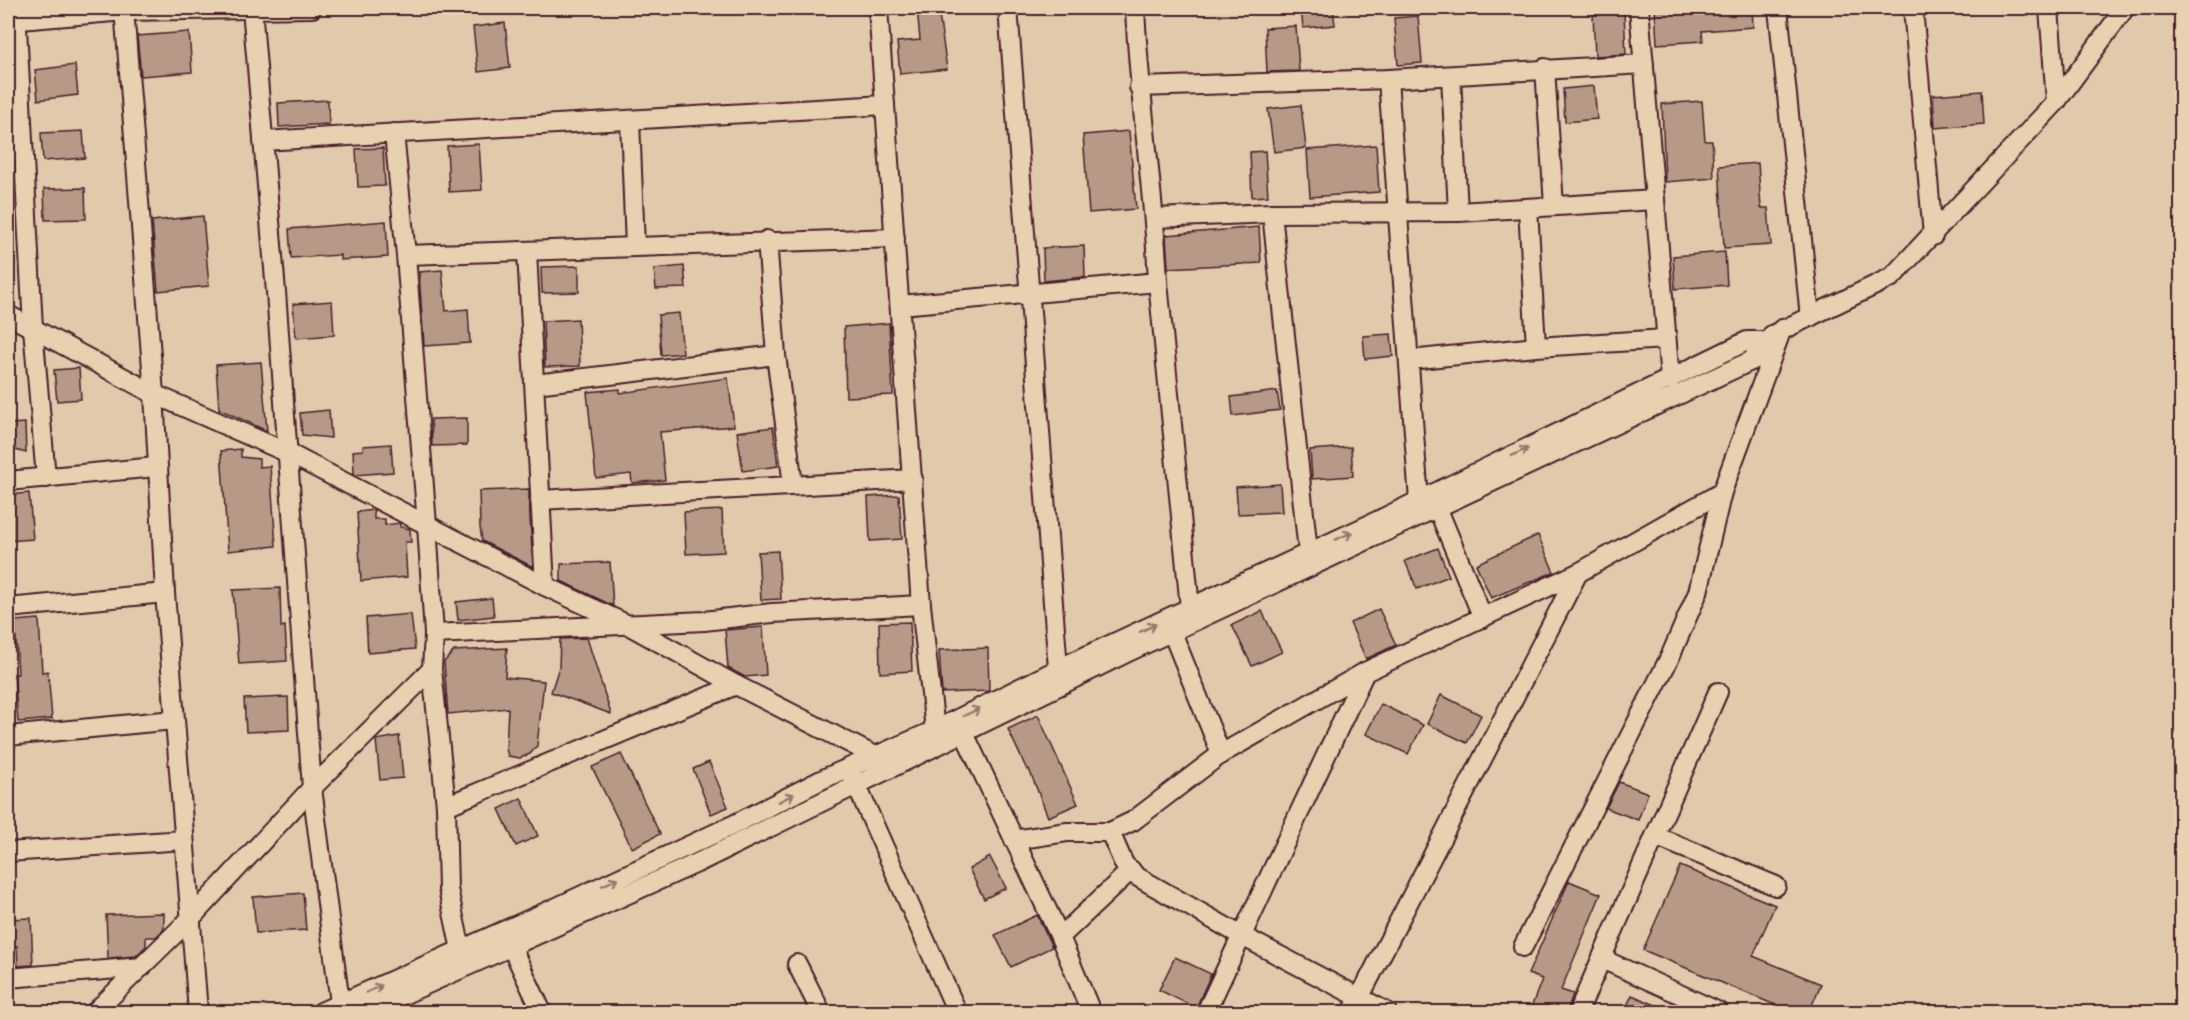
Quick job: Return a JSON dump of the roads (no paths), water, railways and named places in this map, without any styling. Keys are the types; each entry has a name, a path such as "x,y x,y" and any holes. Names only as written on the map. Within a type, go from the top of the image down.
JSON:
{"street":[{"path":"46,478 33,328 13,17 124,9 312,8"},
{"path":"878,8 921,606 935,730"},
{"path":"1008,8 1058,669"},
{"path":"1135,8 1139,87 1155,218 1158,282 1190,608"},
{"path":"1639,8 1670,380"},
{"path":"1778,8 1810,317"},
{"path":"1913,8 1933,236"},
{"path":"2049,8 2056,102"},
{"path":"365,1012 697,863 879,764 935,730 1058,669 1419,501 1747,341 1761,341 1892,277 1933,236 2056,102 2125,8"},
{"path":"124,9 154,394 156,467 174,720 198,1012"},
{"path":"252,9 312,788 340,1004"},
{"path":"1139,87 1388,79 1644,64"},
{"path":"1545,68 1554,207"},
{"path":"1451,76 1458,212"},
{"path":"1388,79 1419,501"},
{"path":"263,141 885,105"},
{"path":"630,120 635,247"},
{"path":"394,133 428,525 434,634 432,669 446,806 447,889 461,950"},
{"path":"1155,218 1272,213 1458,212 1655,200"},
{"path":"1528,208 1536,346"},
{"path":"1272,213 1308,552"},
{"path":"406,255 527,252 767,240 895,238"},
{"path":"767,240 776,355 793,485"},
{"path":"527,252 545,586"},
{"path":"900,305 1158,282"},
{"path":"8,315 154,394 286,452 545,586 628,625 879,764 964,733 1172,632 1753,360 1761,341"},
{"path":"1523,947 1670,657 1698,592 1722,492 1782,329"},
{"path":"1410,360 1536,346 1666,339"},
{"path":"535,384 776,355"},
{"path":"8,481 156,467"},
{"path":"540,500 913,479"},
{"path":"1014,840 1067,832 1110,832 1133,821 1221,754 1365,672 1578,573 1722,492"},
{"path":"1437,507 1483,618"},
{"path":"1356,1004 1578,573"},
{"path":"8,609 165,593"},
{"path":"434,634 704,621 772,613 921,606"},
{"path":"1172,632 1221,754"},
{"path":"95,1012 191,918 312,788 432,669"},
{"path":"1206,1012 1365,672"},
{"path":"446,806 736,685"},
{"path":"1578,1012 1718,692"},
{"path":"8,736 174,720"},
{"path":"964,733 1060,937 1091,1012"},
{"path":"321,1012 853,777"},
{"path":"853,777 955,1012"},
{"path":"1110,832 1125,864 1136,876 1356,1004 1387,1012"},
{"path":"1655,836 1776,886"},
{"path":"8,852 184,840"},
{"path":"1060,937 1131,870"},
{"path":"511,946 542,1012"},
{"path":"1602,959 1719,1012"},
{"path":"797,964 821,1012"},
{"path":"8,978 142,967"}]}
